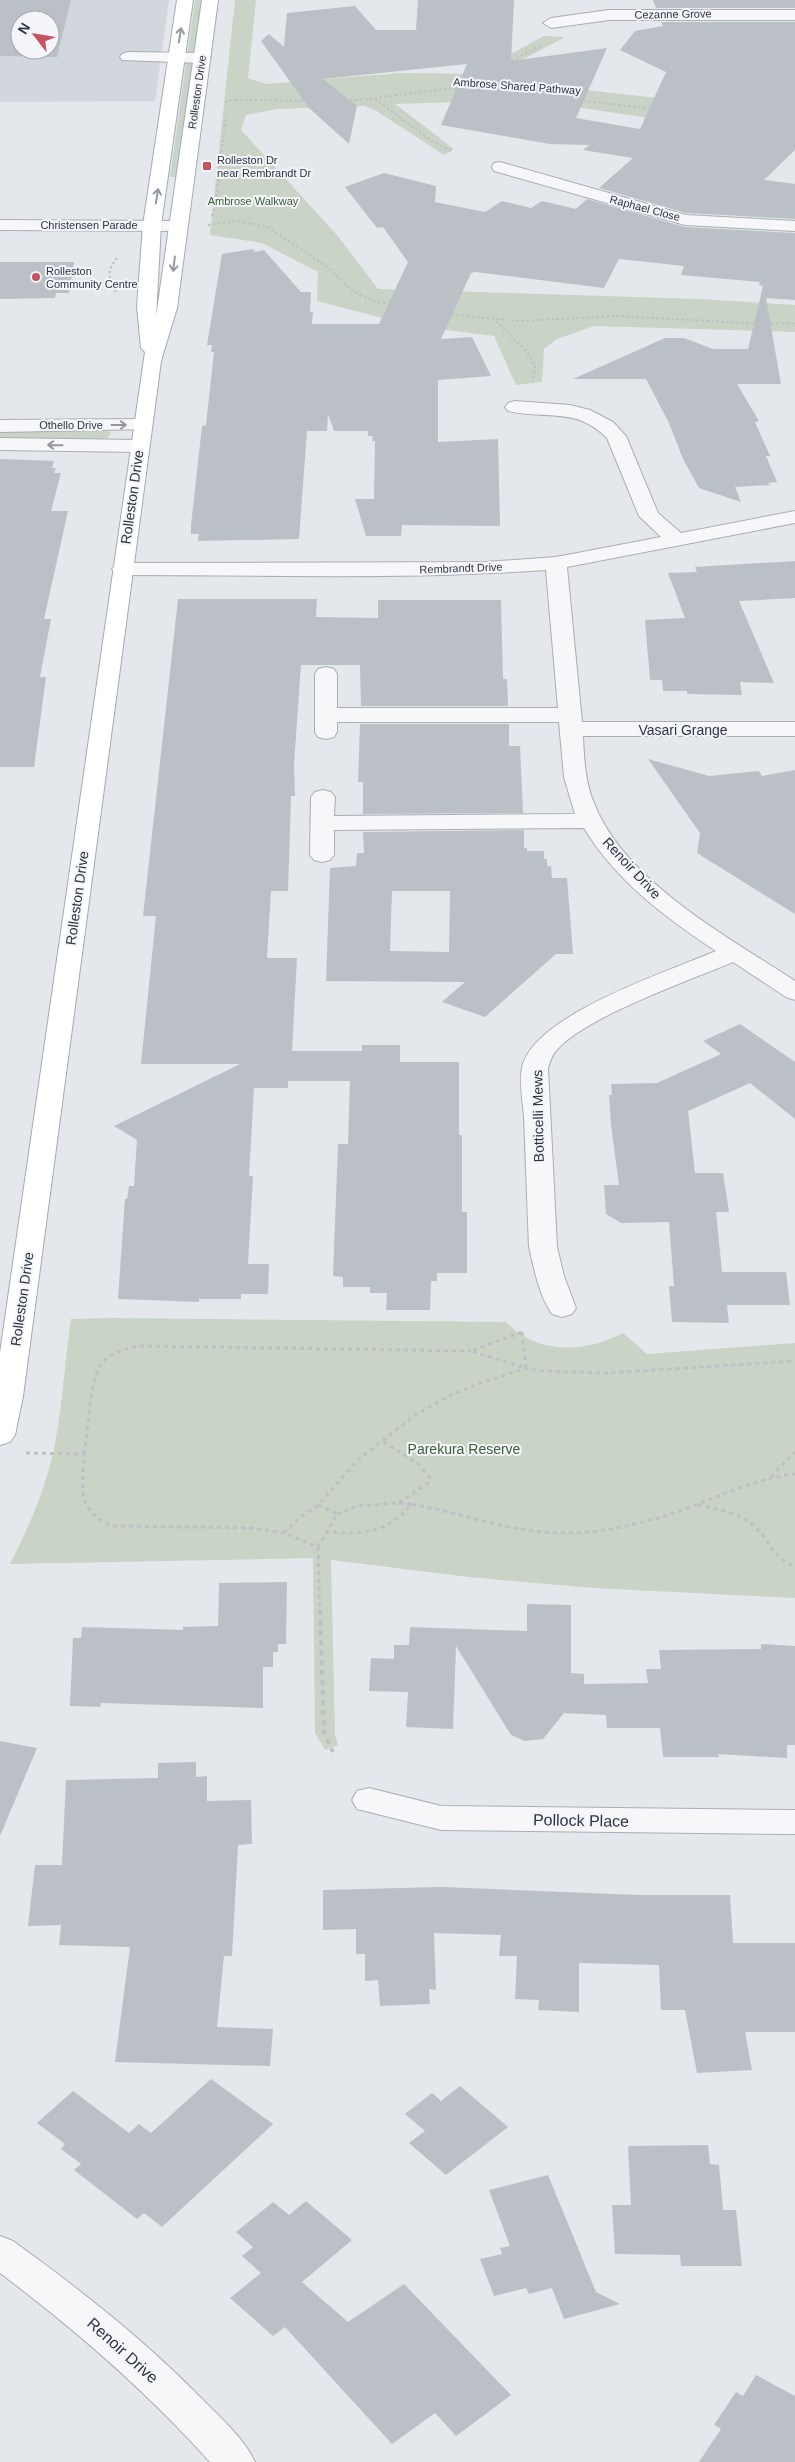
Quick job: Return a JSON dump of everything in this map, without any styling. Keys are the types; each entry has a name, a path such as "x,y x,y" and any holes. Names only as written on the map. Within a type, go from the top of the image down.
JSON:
{"main road":[{"name":"Rolleston Drive","path":"152,361 146,308 152,225 186,0"},
{"name":"Rolleston Drive","path":"0,1434 8,1396 24,1291 141,436 152,361 168,308 210,0"}],"street":[{"name":"Cezanne Grove","path":"551,23 609,15 795,15"},
{"path":"128,57 203,58"},
{"name":"Raphael Close","path":"500,166 686,220 727,224 795,226"},
{"name":"Christensen Parade","path":"0,225 179,226"},
{"path":"0,235 88,235 113,225"},
{"path":"515,407 547,408 577,412 597,418 609,427 616,436 649,516 676,539"},
{"name":"Othello Drive","path":"0,426 141,436"},
{"name":"Othello Drive","path":"0,444 141,436"},
{"name":"Rembrandt Drive","path":"122,569 485,568 556,562 795,517"},
{"name":"Renoir Drive","path":"556,562 574,774 586,813 605,843 638,879 671,909 795,992"},
{"name":"Vasari Grange","path":"326,674 327,724 571,722 795,729"},
{"path":"322,855 323,797"},
{"path":"324,823 592,821"},
{"name":"Botticelli Mews","path":"562,1308 550,1276 543,1247 535,1068 545,1046 565,1029 612,1006 736,952"},
{"name":"Pollock Place","path":"369,1800 441,1818 795,1822"},
{"name":"Renoir Drive","path":"0,2252 86,2317 144,2367 211,2434 234,2462"}],"path":[{"path":"458,89 547,42"},
{"name":"Ambrose Shared Pathway","path":"223,103 232,100 332,101 375,99 458,89 560,97 674,111 795,135"},
{"path":"375,99 432,141 451,151"},
{"path":"208,225 238,221 268,227 326,266 354,292 370,300 427,312 497,321 537,321 623,316 696,321 795,323"},
{"path":"497,321 525,350 534,365 533,383"},
{"path":"471,1351 522,1332 526,1368"},
{"path":"318,1547 284,1533 251,1528 124,1528 102,1522 93,1516 83,1501 84,1454 96,1372 107,1358 126,1349 140,1346 385,1347 471,1351 540,1371 608,1373 795,1361"},
{"path":"284,1533 298,1519 318,1505 358,1460 416,1415 451,1395 526,1368"},
{"path":"382,1441 416,1463 430,1478 428,1482 399,1503"},
{"path":"771,1477 795,1452"},
{"path":"17,1453 84,1454"},
{"path":"333,1752 324,1733 318,1547 337,1514 357,1506 399,1503 450,1511 514,1528 562,1533 584,1532 619,1527 698,1505 734,1488 771,1477 795,1474"},
{"path":"327,1532 376,1531 390,1526 404,1514 410,1504"},
{"path":"318,1505 337,1514"},
{"path":"698,1505 739,1516 749,1522 763,1536 773,1555 795,1567"}],"shaded area":[{"path":"0,0 169,0 155,101 0,102"}],"green space":[{"path":"195,0 202,0 177,177 170,177"},
{"name":"Ambrose Walkway","path":"235,0 256,0 248,78 266,84 401,73 474,74 544,36 565,37 486,79 731,106 707,127 531,100 395,104 454,149 444,155 375,110 364,106 277,109 246,115 241,130 337,235 378,289 700,299 795,305 795,332 594,326 557,339 544,349 542,382 516,385 494,336 409,325 317,301 318,272 262,243 210,235"},
{"path":"0,428 105,429 111,433 106,440 0,441"},
{"name":"Parekura Reserve","path":"71,1319 506,1322 518,1333 532,1340 562,1347 593,1344 623,1333 647,1354 795,1343 795,1598 593,1588 469,1577 331,1560 335,1735 338,1745 325,1750 315,1733 313,1558 10,1564 38,1502 53,1454"}],"building":[{"path":"0,0 71,0 60,45 60,10 10,10 10,56 0,56"},
{"path":"418,0 514,0 511,61 607,48 576,118 640,129 666,72 620,50 635,31 663,26 661,22 795,22 795,150 764,180 795,184 795,219 686,213 599,188 633,158 583,150 590,145 550,144 441,125 467,64 323,79 357,106 349,144 309,108 261,41 269,34 284,47 287,13 355,6 376,30 416,30"},
{"path":"653,0 795,0 795,8 656,8"},
{"path":"384,173 436,186 435,202 485,212 502,201 531,208 542,201 576,209 587,199 685,227 795,233 795,300 766,298 781,384 737,384 759,421 755,422 770,456 766,456 777,482 768,483 770,485 735,487 741,502 699,488 683,459 669,423 646,379 573,379 665,338 684,338 713,349 748,349 763,286 759,285 760,282 681,275 684,266 619,259 604,288 475,272 471,273 441,339 472,337 491,376 438,380 438,442 498,439 500,526 402,525 401,536 366,536 355,499 374,499 375,441 372,441 373,436 368,436 368,431 334,431 328,414 327,431 307,431 299,539 198,541 199,534 191,534 191,525 202,426 206,425 214,352 211,352 212,345 207,345 222,254 253,249 255,252 264,250 301,292 311,292 310,312 313,312 312,324 379,324 408,262 383,227 377,228 345,187"},
{"name":"Rolleston Community Centre","path":"0,262 74,262 69,293 56,293 55,298 0,299"},
{"path":"0,459 54,461 52,468 56,468 54,473 61,473 51,511 68,511 44,619 51,619 40,677 46,677 34,767 0,767"},
{"path":"795,561 795,598 739,601 774,683 740,682 742,695 687,694 687,691 663,691 662,680 650,680 645,620 685,618 668,573 697,572 695,567"},
{"path":"178,599 317,599 316,617 378,618 378,600 501,600 503,679 507,679 508,706 361,706 360,665 301,665 294,764 295,796 291,796 288,891 271,891 267,958 297,958 292,1051 362,1051 362,1045 400,1045 400,1062 459,1062 459,1135 462,1135 462,1212 467,1212 467,1273 437,1273 437,1281 431,1281 430,1310 386,1310 387,1293 370,1293 370,1287 343,1287 343,1277 333,1276 338,1144 348,1144 350,1081 288,1081 288,1088 254,1088 249,1176 253,1176 248,1264 269,1264 268,1294 241,1294 241,1299 199,1299 199,1302 118,1299 125,1199 127,1199 129,1186 134,1186 137,1140 114,1126 240,1064 141,1064 156,916 143,916"},
{"path":"360,724 509,724 509,746 520,746 523,813 363,814 363,782 358,782"},
{"path":"648,759 709,776 759,771 762,776 795,770 795,914 697,853 700,833"},
{"path":"524,830 524,848 527,848 527,851 544,851 544,859 547,859 547,866 551,866 552,878 567,878 573,954 556,954 485,1017 442,1002 465,982 326,981 330,868 356,866 357,853 364,853 363,832","holes":["392,891 450,891 449,952 390,951"]},
{"path":"740,1024 795,1062 795,1119 750,1083 688,1111 695,1173 723,1173 729,1212 716,1212 722,1272 786,1272 790,1305 727,1305 729,1323 672,1322 669,1286 674,1286 669,1222 621,1223 606,1214 604,1185 619,1185 611,1125 609,1095 612,1095 611,1084 657,1083 721,1054 703,1041"},
{"path":"287,1582 286,1644 278,1644 278,1652 273,1652 273,1667 263,1667 263,1708 101,1703 100,1707 70,1706 73,1638 81,1638 82,1627 183,1630 183,1627 218,1626 219,1583"},
{"path":"527,1604 571,1605 571,1673 584,1674 584,1684 648,1683 646,1669 661,1669 659,1650 761,1649 761,1644 795,1646 795,1745 787,1745 787,1758 718,1754 719,1757 663,1757 660,1728 607,1728 606,1715 564,1713 543,1739 525,1741 511,1735 456,1646 453,1729 406,1727 408,1692 369,1691 371,1658 394,1659 394,1645 409,1645 410,1627 527,1631"},
{"path":"0,1741 37,1748 0,1836"},
{"path":"196,1762 196,1777 207,1776 207,1801 251,1800 252,1844 238,1845 232,1956 224,1956 217,2027 273,2029 270,2066 115,2062 130,1947 59,1945 61,1925 28,1926 35,1865 62,1865 66,1780 158,1778 158,1763"},
{"path":"441,1887 637,1895 730,1895 733,1943 795,1943 795,2032 745,2032 752,2070 697,2073 685,2010 661,2010 659,1965 579,1963 579,2012 538,2010 539,2000 515,1999 517,1956 499,1956 501,1935 434,1933 436,1990 429,1989 430,2004 380,2006 378,1980 365,1981 365,1954 356,1954 356,1929 323,1930 323,1890"},
{"path":"211,2079 273,2124 162,2227 144,2213 137,2219 74,2170 81,2164 61,2149 65,2144 37,2123 73,2091 129,2133 139,2124 151,2133"},
{"path":"460,2086 508,2127 446,2175 409,2143 425,2131 405,2114 432,2093 441,2101"},
{"path":"708,2145 710,2164 719,2165 723,2210 736,2210 742,2266 681,2266 680,2255 615,2254 612,2205 631,2205 628,2146"},
{"path":"548,2175 596,2292 620,2304 564,2319 552,2288 529,2294 526,2288 494,2296 480,2259 502,2254 500,2248 510,2246 489,2190"},
{"path":"306,2201 352,2240 302,2282 348,2322 404,2284 511,2395 456,2436 435,2413 392,2444 285,2327 273,2336 230,2298 261,2273 242,2256 253,2247 236,2232 273,2202 289,2215"},
{"path":"756,2375 795,2396 795,2462 699,2462 721,2429 714,2425 736,2392 743,2396"}],"place":[{"name":"Rolleston Dr near Rembrandt Dr","path":"207,166"},
{"name":"Rolleston Community Centre","path":"36,277"}]}
